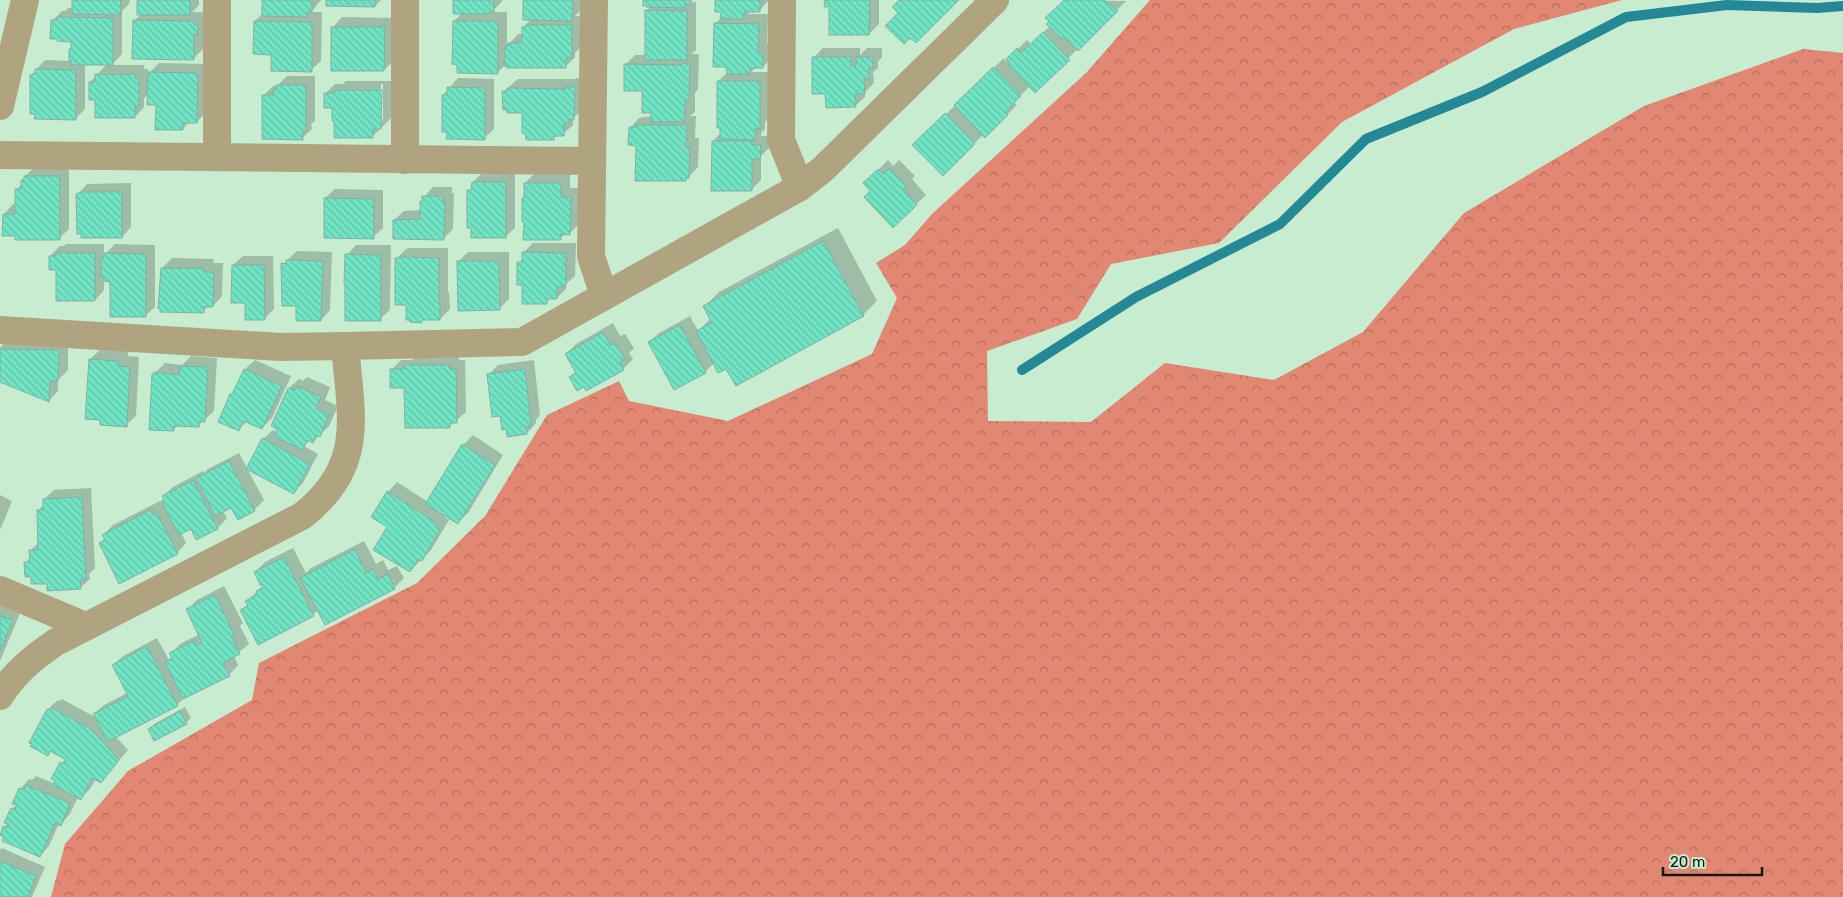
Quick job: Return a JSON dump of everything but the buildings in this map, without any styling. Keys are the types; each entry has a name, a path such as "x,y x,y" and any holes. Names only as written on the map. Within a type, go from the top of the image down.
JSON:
{"street":[{"path":"0,106 25,0"},
{"path":"217,0 217,158"},
{"path":"405,0 405,160"},
{"path":"594,0 591,256 604,296"},
{"path":"782,0 781,140 800,187"},
{"path":"0,330 281,347 522,342 800,187 823,169 995,0"},
{"path":"0,155 592,161"},
{"path":"0,696 31,660 56,642 302,516 314,507 337,479 348,456 350,412 345,346"},
{"path":"0,590 85,626"}],"green space":[{"path":"1150,0 1622,0 1514,29 1342,122 1219,243 1111,264 1077,319 987,351 988,421 1091,422 1165,363 1274,380 1363,332 1464,213 1644,106 1803,49 1843,53 1843,897 51,897 65,844 128,771 252,700 259,663 417,583 485,516 547,415 619,381 629,401 728,421 872,354 897,298 876,263 905,245 932,214 1086,73"}],"waterway":[{"path":"1022,370 1136,297 1280,224 1366,139 1482,92 1626,17 1727,5 1817,8 1843,6"}]}
